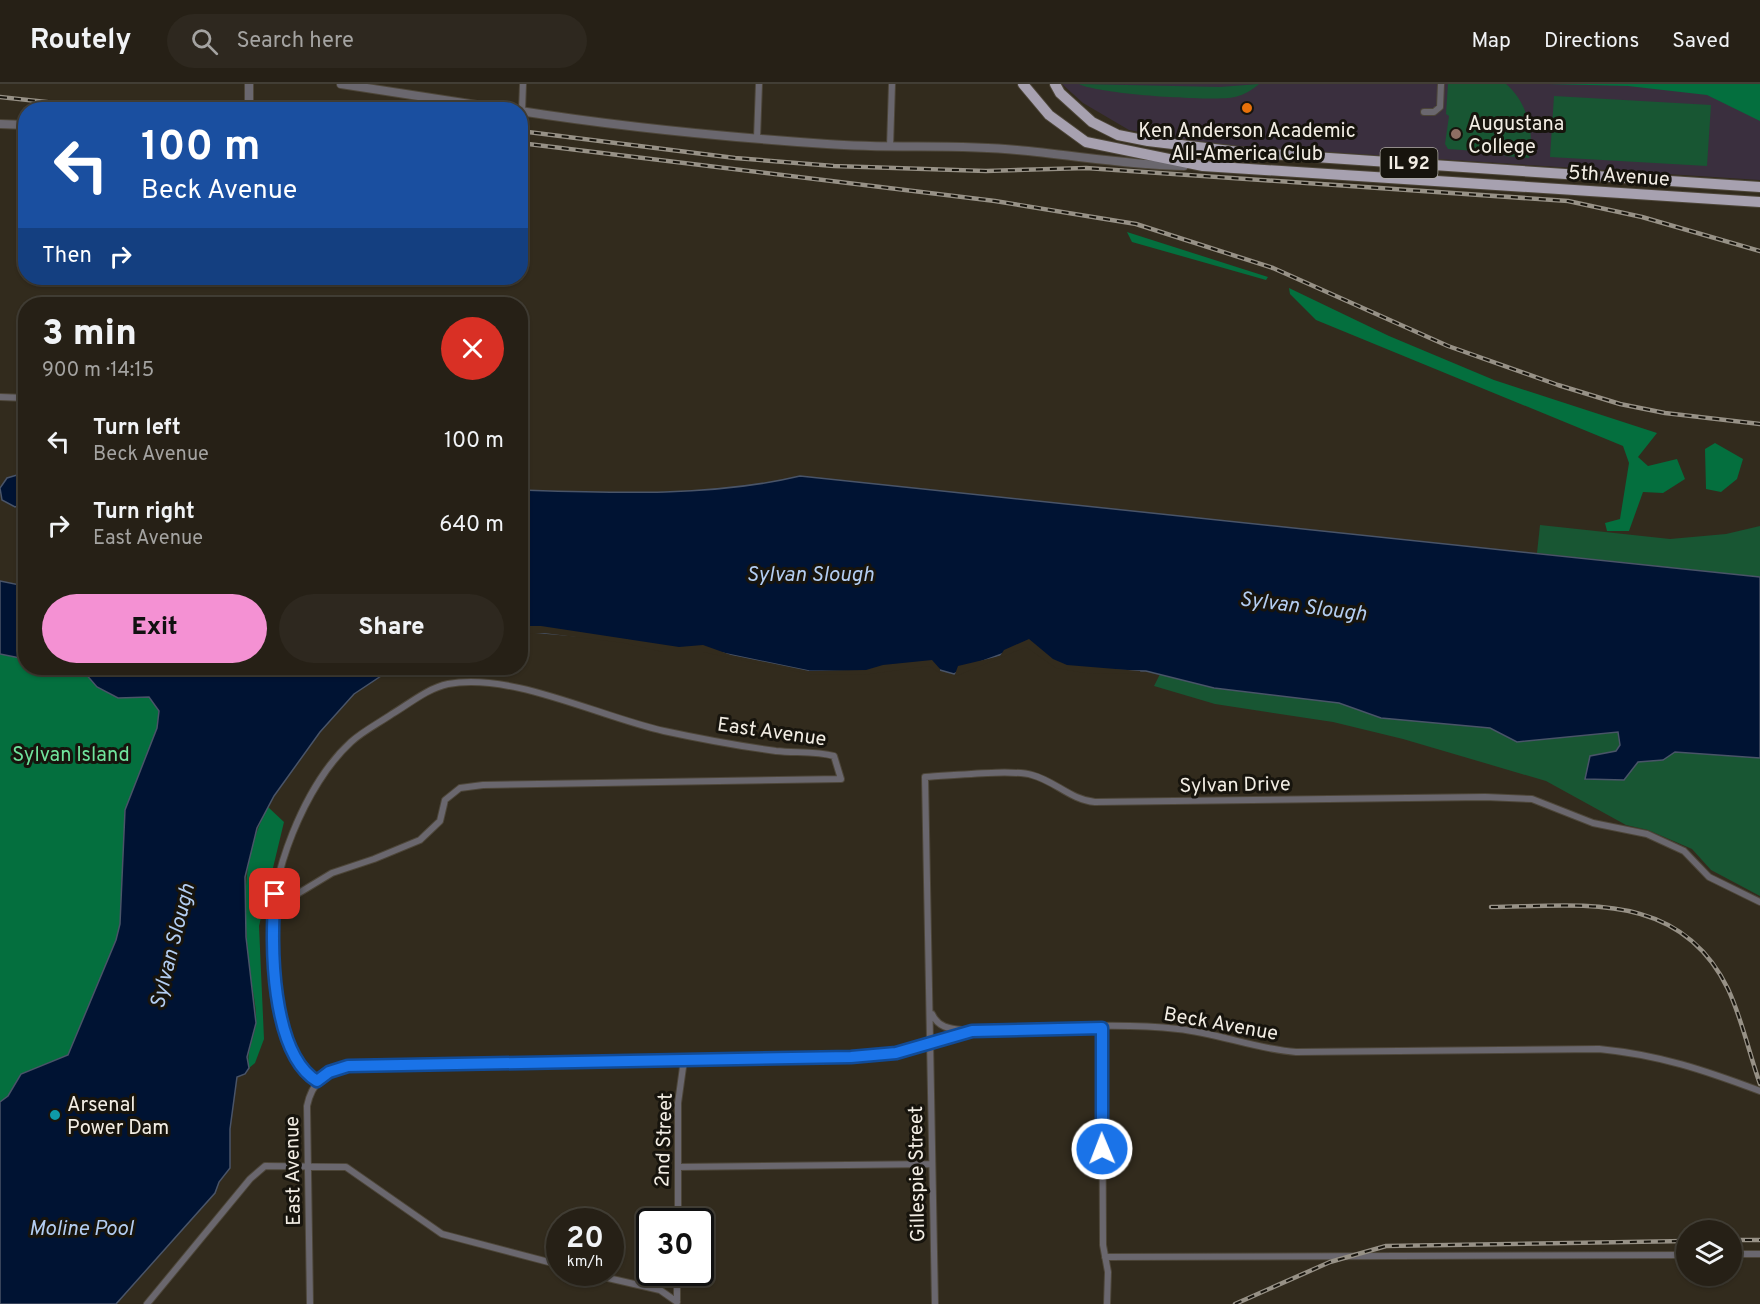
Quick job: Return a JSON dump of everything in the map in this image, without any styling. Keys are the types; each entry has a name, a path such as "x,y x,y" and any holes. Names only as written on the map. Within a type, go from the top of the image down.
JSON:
{"main road":[{"name":"5th Avenue","path":"1055,84 1070,102 1092,122 1118,135 1163,144 1239,152 1760,187"},
{"name":"5th Avenue","path":"1026,87 1048,116 1086,142 1203,166 1760,202"}],"street":[{"path":"249,84 249,102"},
{"path":"341,84 386,87 466,102"},
{"path":"522,102 523,84"},
{"path":"757,138 759,84"},
{"path":"890,147 892,84"},
{"path":"1425,112 1434,112 1440,107 1441,84"},
{"path":"528,112 655,131 890,147 1017,150 1162,165 1203,166"},
{"path":"0,124 18,125"},
{"path":"0,397 18,398"},
{"name":"East Avenue","path":"274,908 332,873 374,860 420,840 440,821 445,801 460,788 483,784 841,779 838,762 834,756 824,754 772,750 665,731 509,687 476,682 445,685 351,741 335,759 301,814 280,874 274,908 271,939 287,1041 297,1063 317,1081 307,1106 310,1304"},
{"name":"Sylvan Drive","path":"932,1043 926,777 1028,774 1047,779 1080,800 1095,802 1485,797 1532,799 1593,823 1647,834 1678,848 1709,877 1760,902"},
{"path":"931,1012 936,1022 946,1028 976,1031"},
{"path":"1102,1028 1107,1304"},
{"name":"Beck Avenue","path":"317,1081 329,1072 348,1066 872,1056 976,1031 1102,1028 1180,1029 1261,1048 1296,1052 1599,1049 1668,1059 1760,1091"},
{"name":"Gillespie Street","path":"932,1043 934,1304"},
{"name":"2nd Street","path":"678,1208 678,1103 684,1060"},
{"path":"147,1304 258,1170 265,1166 330,1164 354,1170 449,1236 546,1262"},
{"path":"678,1167 932,1164"},
{"path":"1742,1254 1760,1254"},
{"path":"1105,1257 1676,1255"},
{"path":"624,1282 660,1290 677,1303"},
{"path":"677,1286 677,1303"}],"shaded area":[{"name":"Augustana College","path":"1062,84 1760,84 1760,180 1237,146 1174,139 1129,130 1083,103"}],"green space":[{"path":"1079,84 1220,87 1259,84 1235,97 1204,98 1131,94 1090,88"},
{"path":"1448,84 1506,84 1519,100 1528,118 1531,138 1529,158 1505,156 1504,153 1448,149 1445,144 1449,116 1446,114"},
{"path":"1549,84 1760,84 1760,121 1707,95 1628,86"},
{"path":"1554,96 1711,105 1707,166 1550,157"},
{"path":"1127,232 1268,277 1266,280 1132,242"},
{"path":"1289,288 1389,336 1494,380 1657,433 1638,457 1648,466 1677,459 1685,479 1663,493 1643,492 1629,531 1607,531 1605,523 1620,519 1629,463 1623,446 1316,320 1290,294"},
{"path":"1715,443 1743,459 1737,479 1721,492 1706,489 1705,449"},
{"path":"1540,525 1670,539 1726,534 1760,526 1760,577 1537,553"},
{"name":"Sylvan Island","path":"0,654 18,658 18,675 87,675 97,687 118,698 149,696 159,711 157,728 125,810 120,924 116,940 68,1055 21,1074 8,1096 0,1102"},
{"path":"1160,674 1214,688 1339,703 1381,718 1485,716 1760,748 1760,896 1711,870 1692,849 1648,830 1626,825 1546,781 1403,739 1333,722 1215,704 1154,686"},
{"path":"268,807 284,822 259,926 264,1039 255,1063 249,1068 256,1017 248,951 246,888 252,847"}],"water":[{"path":"18,475 18,506 15,507 2,500 0,488 7,478"},
{"name":"Sylvan Slough","path":"800,476 1760,577 1760,758 1675,752 1663,760 1638,762 1624,780 1585,779 1590,756 1616,751 1620,745 1618,732 1517,742 1490,728 1381,718 1339,703 1214,688 1146,671 1086,670 1057,665 1027,644 954,674 940,670 930,663 862,672 809,671 703,649 663,649 625,640 528,632 528,490 661,492 766,483"},
{"path":"0,581 18,585 18,658 0,654"},
{"name":"Sylvan Slough","path":"87,675 382,675 354,694 320,732 274,796 257,828 245,877 246,937 256,1023 247,1057 249,1068 245,1074 237,1077 230,1129 230,1168 219,1182 215,1193 116,1304 0,1304 0,1102 8,1096 21,1074 68,1055 116,940 120,924 125,810 157,728 159,711 149,697 118,698 97,687"}],"pier":[{"path":"528,626 679,647 703,645 731,655 809,671 866,670 883,665 932,660 940,669 940,673 929,666 862,675 809,674 703,652 663,652 624,643 544,633 528,634"},
{"path":"1029,639 1053,659 1067,665 1140,671 1141,674 1085,673 1056,668 1026,647 954,677 958,666 1000,656 1004,650"}],"railway":[{"path":"0,97 46,102"},
{"path":"528,132 735,158 834,166 986,171 1086,168 1568,201 1642,217 1760,251"},
{"path":"528,144 995,201 1136,224 1273,268 1448,346 1558,385 1620,404 1665,413 1760,424"},
{"path":"1491,907 1560,905 1626,910 1656,919 1684,934 1708,957 1728,989 1760,1084"},
{"path":"1742,1240 1760,1240"},
{"path":"1235,1304 1330,1262 1386,1246 1676,1241"}],"place":[{"name":"Ken Anderson Academic All-America Club","path":"1247,108"},
{"name":"Augustana College","path":"1456,134"},
{"name":"Arsenal Power Dam","path":"55,1115"}],"route":[{"path":"275,894 271,939 287,1041 297,1063 317,1081 335,1069 348,1066 851,1057 896,1053 972,1031 1102,1028 1102,1149"}],"water label":[{"name":"Moline Pool","path":"81,1228"}]}
